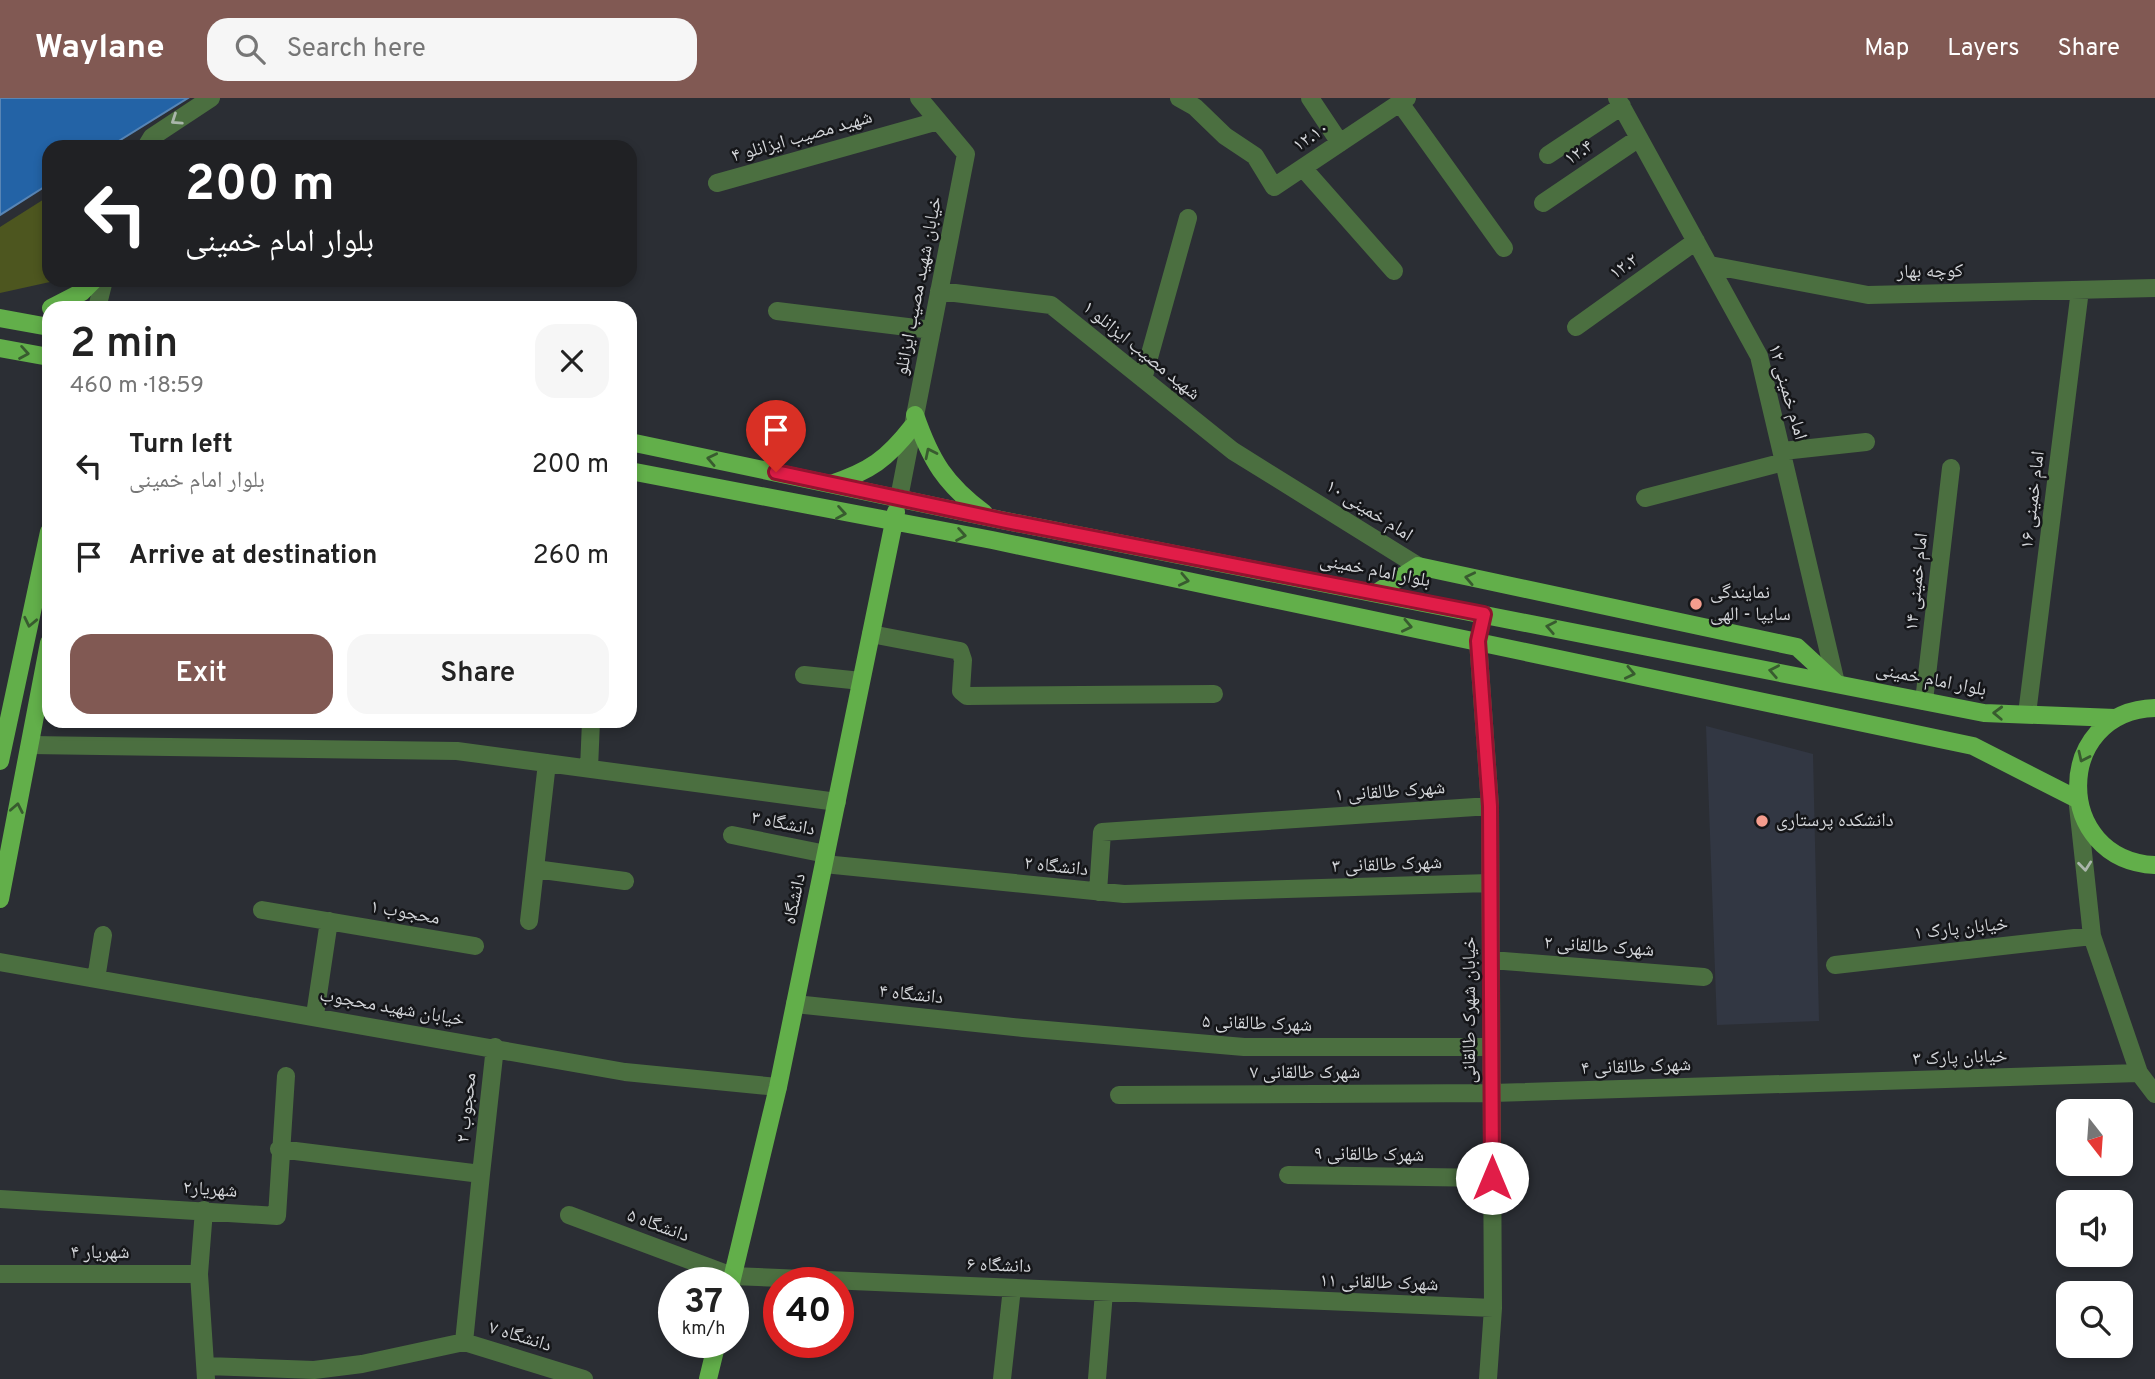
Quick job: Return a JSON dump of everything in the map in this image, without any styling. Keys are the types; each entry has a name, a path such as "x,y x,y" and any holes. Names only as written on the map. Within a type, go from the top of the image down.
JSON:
{"main road":[{"path":"64,301 87,287"},
{"path":"5,319 42,310"},
{"path":"5,319 42,326"},
{"path":"0,348 42,356"},
{"path":"831,484 863,473 882,460 914,421 930,456 948,482 989,518"},
{"name":"بلوار امام خمینی","path":"637,443 989,518 1984,713 2115,718"},
{"path":"637,472 1478,641 1973,747 2077,799"},
{"name":"دانشگاه","path":"735,1267 778,1087 899,498"},
{"path":"0,761 42,565"},
{"path":"1376,593 1418,566 1797,647 1836,683"},
{"path":"1478,641 1510,586"},
{"path":"0,899 42,680"},
{"path":"2155,708 2140,708 2115,718 2092,739 2078,767 2077,799 2088,828 2109,851 2137,864 2155,865"},
{"path":"711,1379 714,1358"}],"street":[{"path":"150,140 211,98"},
{"name":"خیابان شهید مصیب ایزانلو","path":"899,498 966,154 919,98"},
{"name":"۱۲.۱۰","path":"1179,98 1195,107 1225,136 1255,156 1274,187 1404,100"},
{"path":"1310,98 1340,143"},
{"path":"1404,100 1504,248"},
{"path":"1548,155 1620,102"},
{"name":"امام خمینی ۱۲","path":"1620,102 1759,356 1836,683"},
{"name":"شهید مصیب ایزانلو ۴","path":"718,183 938,121"},
{"name":"۱۲.۴","path":"1543,203 1639,138"},
{"path":"1303,168 1394,271"},
{"path":"1143,379 1188,218"},
{"name":"۱۲.۲","path":"1576,327 1696,241"},
{"name":"کوچه بهار","path":"1710,265 1868,295 2155,288"},
{"name":"امام خمینی ۱۶","path":"2027,714 2080,290"},
{"name":"شهید مصیب ایزانلو ۱","path":"939,291 1051,305 1233,451 1298,492"},
{"path":"777,312 932,330"},
{"path":"1645,498 1783,456 1866,442"},
{"name":"امام خمینی ۱۴","path":"1924,701 1951,468"},
{"name":"امام خمینی ۱۰","path":"1298,492 1418,566"},
{"path":"871,634 960,650 963,660 961,691 967,696 1214,694"},
{"name":"خیابان شهرک طالقانی","path":"1478,641 1490,806 1493,1308 1488,1379"},
{"path":"804,675 861,681"},
{"path":"589,769 591,728"},
{"path":"30,744 457,751 837,802"},
{"path":"529,921 547,763"},
{"path":"2077,799 2092,936 2139,1073 2155,1094"},
{"name":"شهرک طالقانی ۱","path":"1098,892 1102,832 1490,806"},
{"name":"دانشگاه ۳","path":"732,835 825,859"},
{"name":"دانشگاه ۲","path":"825,859 1124,894 1285,889"},
{"path":"535,869 625,881"},
{"name":"شهرک طالقانی ۳","path":"1285,889 1490,883"},
{"name":"محجوب ۱","path":"262,910 474,946"},
{"path":"315,1015 329,921"},
{"path":"96,979 103,934"},
{"name":"خیابان پارک ۱","path":"1835,965 2092,936"},
{"name":"شهرک طالقانی ۲","path":"1491,960 1704,977"},
{"name":"خیابان شهید محجوب","path":"0,962 315,1015 625,1072 778,1087"},
{"name":"دانشگاه ۴","path":"795,1004 1023,1028"},
{"name":"شهرک طالقانی ۵","path":"1023,1028 1244,1047 1491,1047"},
{"name":"محجوب ۲","path":"464,1342 495,1047"},
{"name":"خیابان پارک ۳","path":"1781,1084 2139,1073"},
{"name":"شهریار۲","path":"0,1199 277,1216 279,1149 286,1076"},
{"name":"شهرک طالقانی ۴","path":"1492,1093 1781,1084"},
{"name":"شهرک طالقانی ۷","path":"1119,1095 1492,1093"},
{"path":"279,1149 481,1174"},
{"name":"شهرک طالقانی ۹","path":"1288,1175 1492,1178"},
{"path":"204,1210 199,1274 206,1372"},
{"name":"دانشگاه ۵","path":"569,1215 701,1267"},
{"name":"شهریار ۴","path":"0,1274 199,1274"},
{"name":"دانشگاه ۶","path":"749,1280 1263,1299"},
{"path":"1002,1379 1012,1288"},
{"path":"1097,1379 1104,1292"},
{"name":"شهرک طالقانی ۱۱","path":"1263,1299 1493,1308"},
{"name":"دانشگاه ۷","path":"206,1372 361,1372 464,1342 584,1379"}],"shaded area":[{"name":"دانشکده پرستاری","path":"1706,726 1813,754 1819,1021 1717,1025"}],"green space":[{"path":"42,200 42,284 0,293 0,227"}],"water":[{"path":"0,98 188,98 120,140 42,140 42,188 0,215"}],"place":[{"name":"نمایندگی سایپا - الهی","path":"1696,604"},
{"name":"دانشکده پرستاری","path":"1762,821"}],"route":[{"path":"776,472 1001,520 1484,614 1478,641 1490,806 1492,1178"}]}
